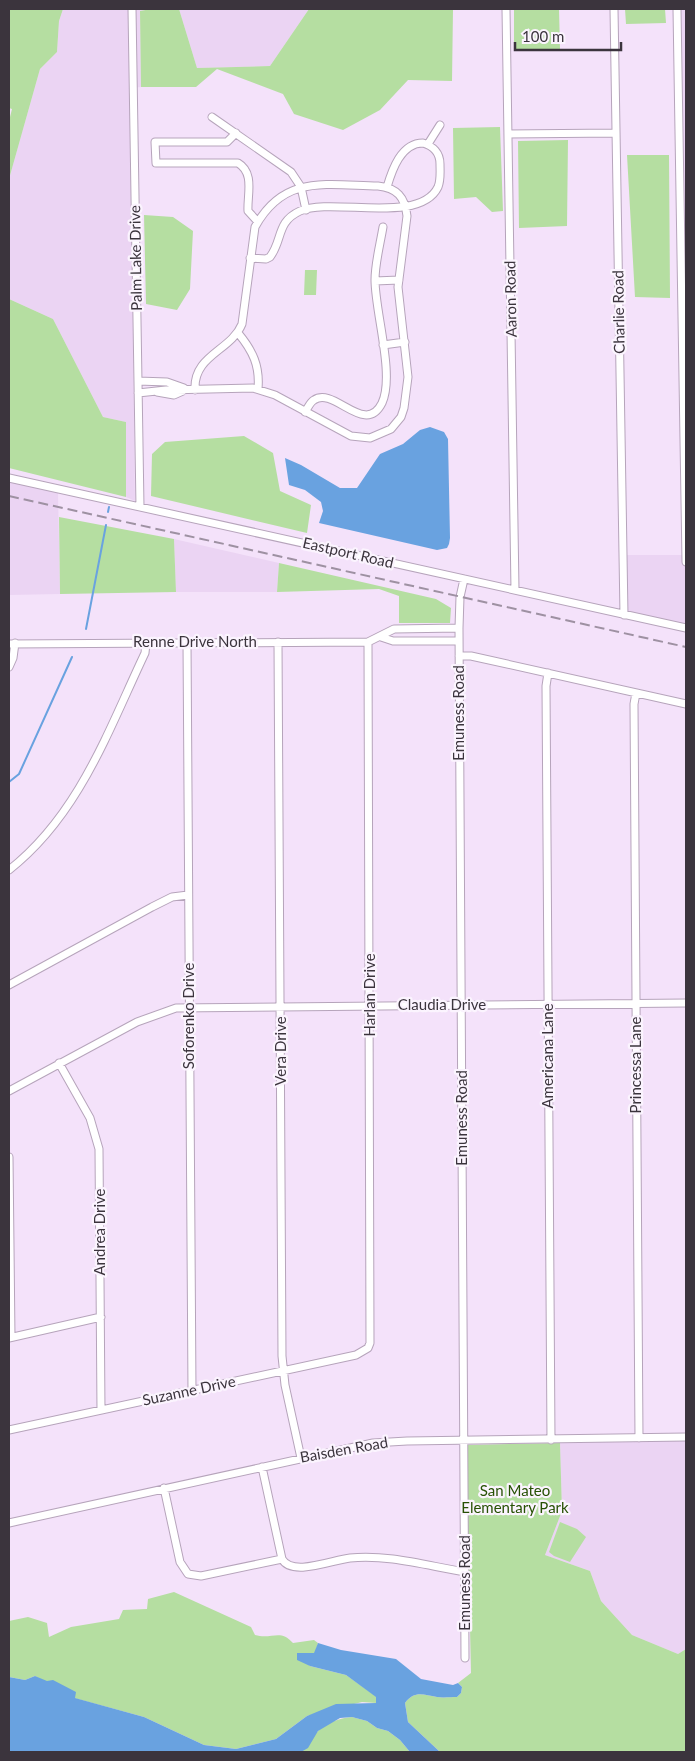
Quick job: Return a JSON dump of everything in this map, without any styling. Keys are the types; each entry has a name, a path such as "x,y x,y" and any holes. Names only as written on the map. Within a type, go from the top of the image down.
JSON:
{"street":[{"name":"Palm Lake Drive","path":"132,9 140,507"},
{"name":"Aaron Road","path":"506,9 515,590"},
{"name":"Charlie Road","path":"614,9 624,614"},
{"path":"677,9 686,562"},
{"path":"212,117 291,172 300,187 306,210"},
{"path":"428,144 440,124"},
{"path":"508,134 616,133"},
{"path":"236,134 227,142 155,142 156,163 238,163 247,172 249,179 248,211 258,222"},
{"path":"250,258 266,259 270,257 282,226 293,215 306,210 397,208 425,199 438,188 440,180 440,160 435,149 428,144 417,143 408,148 394,166 387,187"},
{"path":"138,393 157,392 174,395 186,390 195,390 258,389 350,436 370,438 391,429 401,417 407,396 408,377 406,342 398,280 407,216 406,206 400,194 387,187 319,185 300,187 276,198 258,222 250,258 242,324 238,333 205,361 196,377 195,390"},
{"path":"305,412 312,401 321,397 330,399 361,414 376,410 384,395 383,345 375,281 382,227"},
{"path":"375,281 398,280"},
{"path":"238,333 254,355 258,367 258,389"},
{"path":"383,345 406,342"},
{"path":"138,381 167,382 186,390"},
{"name":"Eastport Road","path":"9,478 686,628"},
{"name":"Emuness Road","path":"464,579 460,597 459,656 465,1658"},
{"name":"Renne Drive North","path":"12,644 368,642 394,629 459,628"},
{"path":"381,637 393,641 459,641"},
{"path":"9,870 53,827 80,788 145,653 146,642"},
{"name":"Soforenko Drive","path":"187,642 192,1391"},
{"name":"Vera Drive","path":"278,642 283,1370 302,1458"},
{"name":"Harlan Drive","path":"368,642 372,1336 368,1348"},
{"path":"9,667 13,658 12,644"},
{"path":"459,656 470,656 686,704"},
{"name":"Americana Lane","path":"548,673 546,686 551,1440"},
{"name":"Princessa Lane","path":"636,693 634,704 639,1438"},
{"path":"9,985 152,907 172,897 188,895"},
{"name":"Claudia Drive","path":"9,1091 153,1014 189,1007 686,1004"},
{"name":"Andrea Drive","path":"59,1063 90,1118 99,1149 101,1410"},
{"path":"9,1157 10,1337 101,1317"},
{"name":"Suzanne Drive","path":"9,1430 356,1355 368,1348"},
{"name":"Baisden Road","path":"9,1523 302,1458 388,1442 686,1437"},
{"path":"262,1467 284,1564 292,1568 352,1558 376,1558 465,1572"},
{"path":"164,1488 180,1562 188,1574 201,1576 282,1559"}],"shaded area":[{"path":"63,9 151,9 140,11 141,87 130,88 135,501 126,497 126,422 103,417 53,319 9,299 9,179 40,69 57,52 59,21"},
{"path":"179,9 309,9 270,66 197,68"},
{"path":"674,9 686,9 686,624 627,611 626,555 683,555"},
{"path":"9,482 58,493 60,594 9,595"},
{"path":"174,539 279,563 277,592 176,592"},
{"path":"686,1440 686,1649 678,1654 632,1635 601,1601 590,1571 545,1555 562,1511 560,1443"}],"green space":[{"path":"9,9 63,9 59,21 57,52 40,69 9,179 9,121 12,109 9,108"},
{"path":"179,9 197,68 270,66 309,9 453,9 452,81 408,80 380,110 343,130 294,114 283,94 217,69 196,87 141,87 140,11"},
{"path":"514,9 559,9 560,49 514,51"},
{"path":"625,9 665,9 666,23 626,24"},
{"path":"500,127 503,211 492,212 476,197 454,199 453,128"},
{"path":"568,140 567,226 519,228 518,141"},
{"path":"627,155 669,155 670,298 635,297"},
{"path":"144,215 173,217 193,231 190,289 177,310 146,304"},
{"path":"305,270 317,270 316,295 304,295"},
{"path":"9,299 53,319 103,417 126,422 126,497 9,468"},
{"path":"244,436 273,453 280,491 311,505 307,533 151,496 152,454 165,442"},
{"path":"59,517 174,539 176,592 60,594"},
{"path":"279,563 436,599 451,608 450,623 399,623 399,596 379,589 277,592"},
{"name":"San Mateo Elementary Park","path":"560,1443 562,1511 545,1555 590,1571 601,1601 632,1635 678,1654 686,1649 686,1752 440,1752 408,1722 405,1703 412,1696 419,1694 457,1697 461,1693 462,1687 458,1683 471,1673 466,1445"},
{"path":"560,1522 577,1529 586,1537 570,1562 549,1552"},
{"path":"174,1592 251,1627 255,1635 280,1635 293,1643 314,1640 318,1643 315,1653 297,1653 310,1666 346,1675 377,1697 376,1703 362,1702 307,1716 276,1739 236,1749 204,1745 144,1717 74,1698 35,1676 25,1680 9,1677 9,1621 28,1617 47,1623 49,1637 71,1627 119,1619 123,1610 147,1609 148,1599"},
{"path":"352,1717 367,1721 377,1728 388,1731 400,1740 410,1752 301,1752 322,1727 343,1718"}],"water":[{"path":"430,427 444,432 448,439 450,538 447,548 437,550 319,523 323,511 321,502 305,490 289,485 285,458 301,465 340,488 357,488 380,454 403,444 420,430"},
{"path":"318,1643 341,1650 396,1659 421,1679 453,1685 458,1683 462,1687 461,1693 457,1697 420,1694 412,1696 405,1703 408,1722 440,1752 410,1752 400,1740 388,1731 377,1728 367,1721 352,1717 340,1718 318,1731 308,1748 301,1752 9,1752 9,1677 25,1680 35,1676 47,1681 53,1680 76,1692 75,1698 144,1717 204,1745 236,1749 276,1739 307,1716 336,1704 376,1703 376,1697 346,1675 310,1666 297,1660 297,1653 314,1653"}],"waterway":[{"path":"108,512 109,507"},
{"path":"86,629 106,525"},
{"path":"9,782 19,774 72,657"}],"railway":[{"path":"9,496 686,647"}]}
